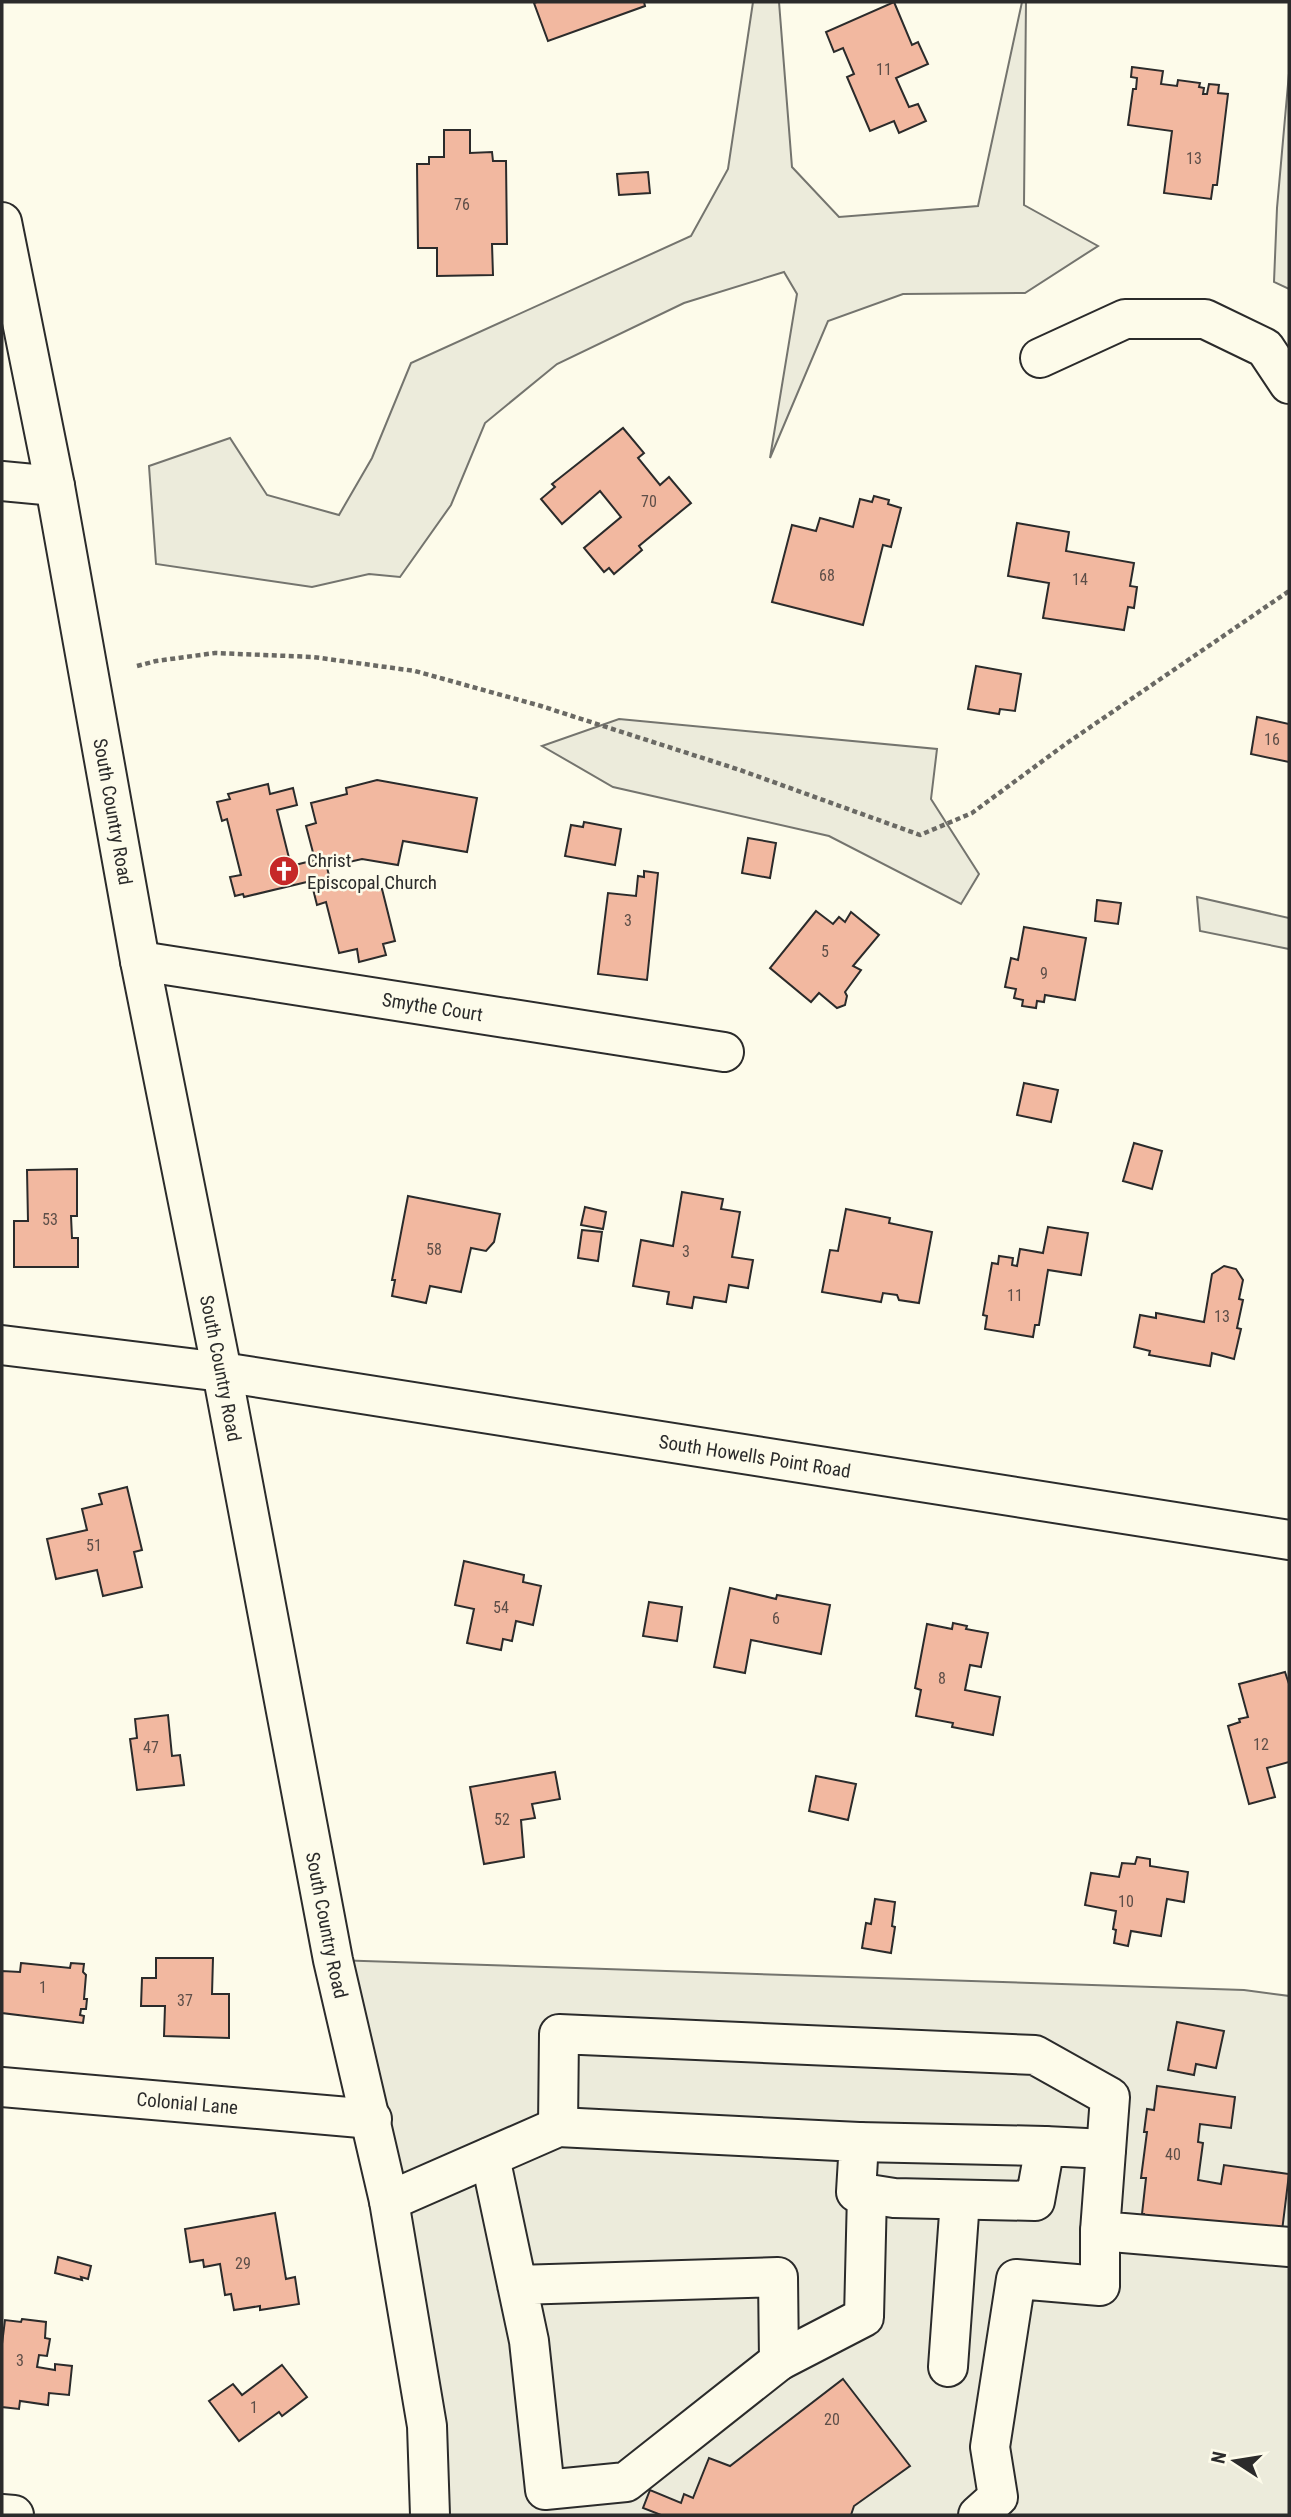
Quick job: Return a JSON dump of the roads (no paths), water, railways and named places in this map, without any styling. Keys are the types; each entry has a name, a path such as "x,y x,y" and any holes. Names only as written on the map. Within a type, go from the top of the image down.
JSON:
{"street":[{"name":"South Country Road","path":"2,222 55,486 140,961 222,1372 333,1960 372,2119 389,2202 427,2426 430,2515"},
{"path":"1040,358 1125,319 1205,319 1265,348 1289,384"},
{"path":"2,481 55,486"},
{"name":"Smythe Court","path":"140,961 724,1052"},
{"name":"South Howells Point Road","path":"2,1345 222,1372 1289,1540"},
{"path":"558,2127 559,2034 1035,2055 1110,2097 1100,2231 1100,2286 1016,2278 990,2447 998,2497 978,2515"},
{"name":"Colonial Lane","path":"2,2087 372,2119"},
{"path":"389,2202 558,2127 859,2142 1106,2149"},
{"path":"859,2142 856,2192 894,2198 960,2200 1035,2201 1045,2146"},
{"path":"490,2157 528,2341 545,2490 626,2482 779,2361 864,2317 867,2193"},
{"path":"948,2367 960,2200"},
{"path":"1100,2231 1289,2247"},
{"path":"517,2285 778,2277 779,2361"},
{"path":"2,2514 14,2515"}],"place":[{"name":"Christ Episcopal Church","path":"284,871"}]}
